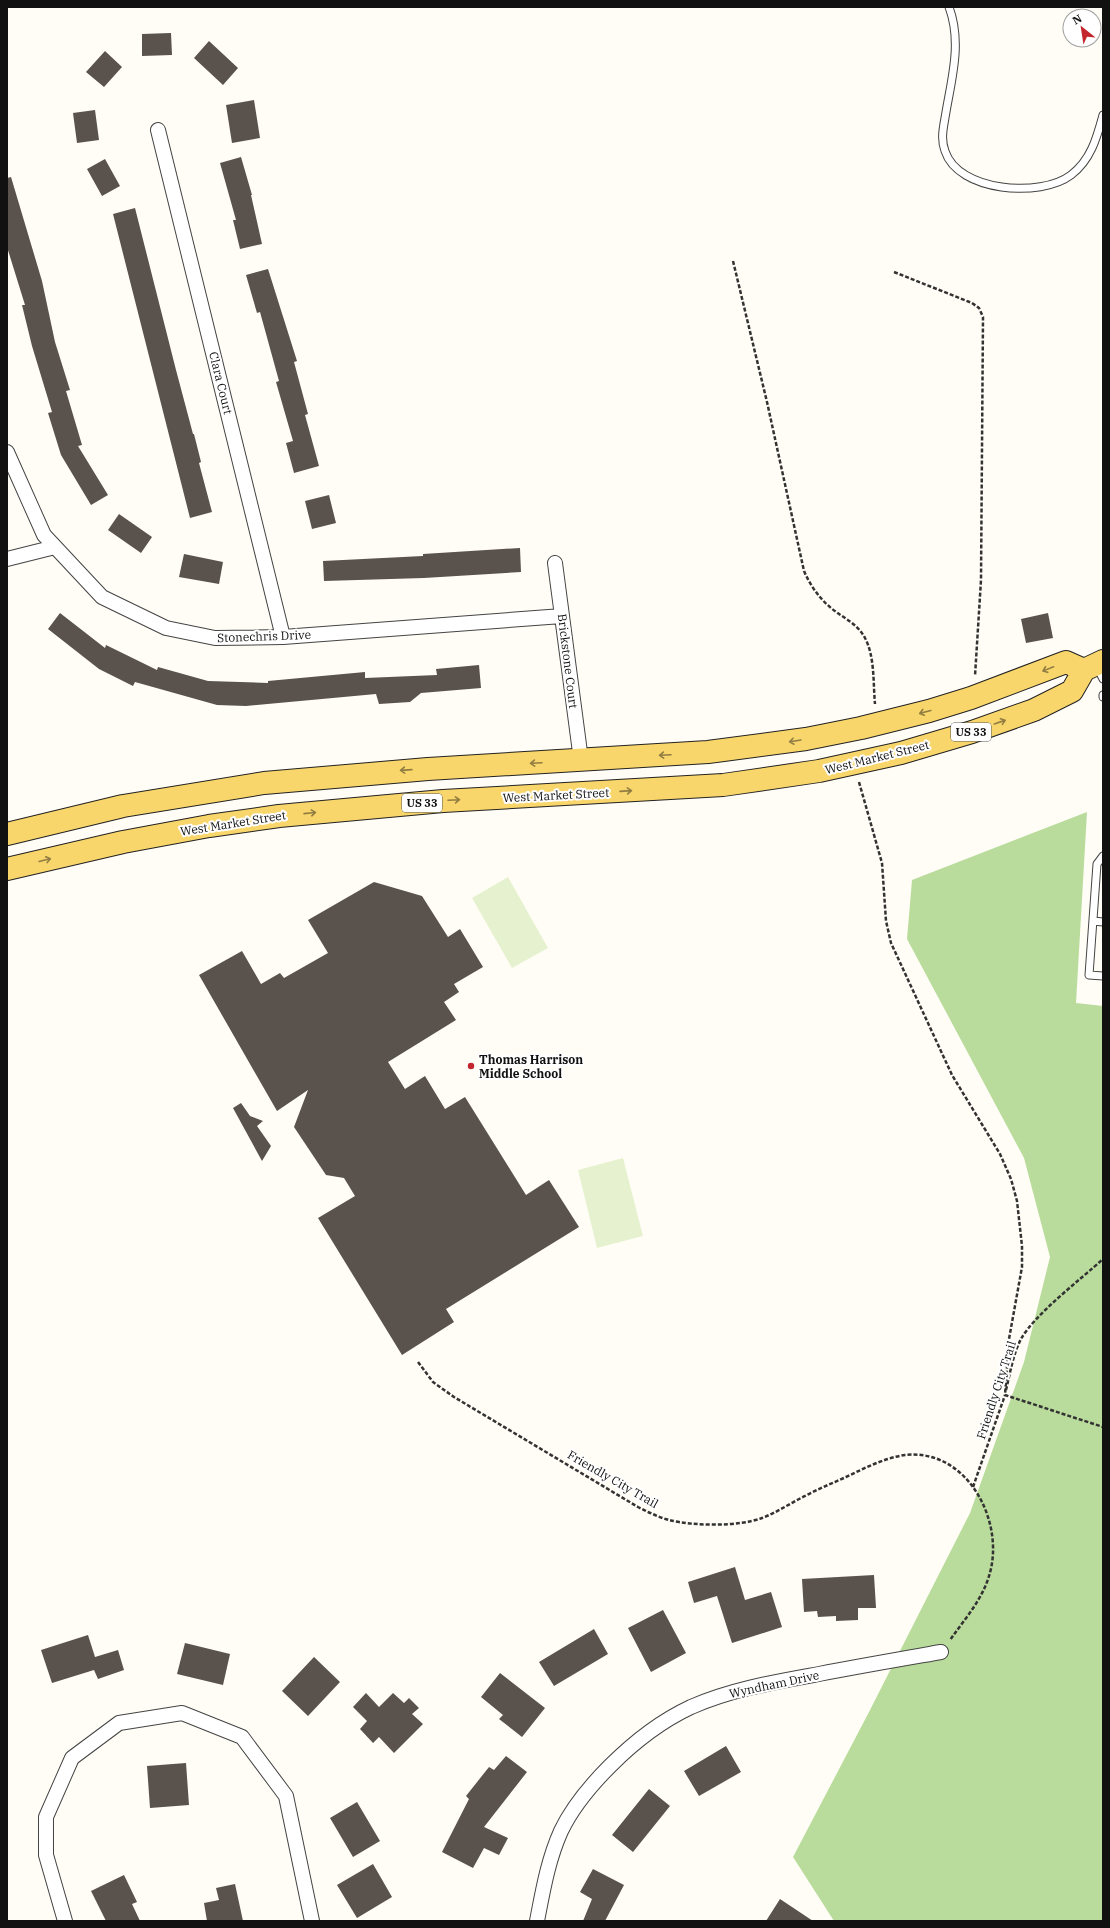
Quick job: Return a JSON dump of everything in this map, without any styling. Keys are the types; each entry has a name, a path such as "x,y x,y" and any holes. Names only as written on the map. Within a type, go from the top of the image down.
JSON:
{"main road":[{"name":"West Market Street","path":"7,834 124,806 264,783 428,768 708,752 806,740 876,725 971,698 1066,662 1096,669"},
{"name":"West Market Street","path":"7,869 115,843 209,826 279,816 443,801 723,784 793,776 854,764 959,736 1034,710 1072,691 1096,669"}],"street":[{"name":"Clara Court","path":"158,130 283,637"},
{"name":"Stonechris Drive","path":"7,452 44,535 102,597 166,628 215,638 283,637 562,616"},
{"path":"7,559 55,546"},
{"name":"Brickstone Court","path":"555,563 581,760"},
{"name":"Wyndham Drive","path":"537,1921 546,1873 553,1852 562,1830 576,1806 594,1782 616,1760 640,1738 664,1722 690,1708 725,1693 763,1684 941,1652"},
{"path":"65,1921 46,1855 46,1817 72,1758 119,1723 182,1713 242,1737 286,1796 312,1921"}],"lane":[{"path":"949,7 953,20 956,41 955,59 942,140 947,158 962,174 979,181 1014,188 1040,188 1060,182 1076,171 1086,160 1096,138 1103,115"},
{"path":"1103,856 1100,865 1093,921 1089,975 1103,976"},
{"path":"1093,921 1103,922"}],"path":[{"path":"733,261 767,402 804,571 810,584 821,598 831,608 851,621 866,641 871,658 876,725"},
{"path":"894,272 972,303 979,308 983,317 980,580 977,657 971,698"},
{"path":"854,764 882,863 886,921 891,943 949,1070 966,1101 1000,1154 1011,1179 1018,1201 1022,1246 1022,1268 1009,1339 1005,1395 1103,1427"},
{"name":"Friendly City Trail","path":"973,1487 1005,1395 1016,1352 1021,1340 1050,1306 1103,1259"},
{"name":"Friendly City Trail","path":"418,1362 433,1382 454,1397 638,1507 669,1520 703,1524 749,1522 774,1513 807,1495 876,1462 906,1455 921,1455 935,1459 959,1473 973,1487 984,1504 994,1539 993,1560 982,1594 941,1652"}],"green space":[{"path":"1087,812 1076,1003 1103,1006 1103,1921 834,1921 793,1857 869,1712 970,1513 1024,1362 1050,1257 1024,1158 907,939 912,880"},
{"path":"508,877 548,948 512,968 472,898"},
{"path":"623,1158 643,1236 597,1248 578,1170"}],"building":[{"path":"171,33 172,55 142,56 142,34"},
{"path":"209,41 238,68 223,85 194,58"},
{"path":"105,51 122,67 104,87 86,72"},
{"path":"254,100 260,138 232,143 226,105"},
{"path":"95,110 99,140 77,143 73,113"},
{"path":"241,157 252,195 262,244 240,249 233,220 236,220 220,163"},
{"path":"105,159 120,186 102,196 87,169"},
{"path":"11,177 42,281 55,342 70,390 66,391 82,445 78,446 108,495 91,505 61,455 48,413 52,412 32,346 22,305 25,305 7,247 7,178"},
{"path":"135,208 176,370 194,434 201,462 199,463 212,512 190,518 113,214"},
{"path":"268,269 297,361 294,362 308,414 305,415 319,466 294,473 286,443 293,441 276,382 279,381 260,312 257,313 246,275"},
{"path":"329,495 336,523 312,529 305,501"},
{"path":"119,514 152,537 141,553 108,530"},
{"path":"520,548 521,572 424,578 324,581 323,561 423,556 423,554"},
{"path":"184,554 223,562 219,584 179,577"},
{"path":"60,613 105,648 106,645 157,670 158,667 208,681 268,683 268,681 365,672 365,678 437,675 436,669 479,665 481,688 421,693 410,702 379,704 376,694 246,706 217,705 135,682 133,686 99,669 48,629"},
{"path":"1048,613 1053,638 1026,643 1021,619"},
{"path":"374,882 422,896 448,937 460,929 483,967 454,984 459,992 444,1002 456,1020 388,1062 405,1089 425,1076 445,1109 465,1097 526,1195 549,1180 579,1227 446,1309 454,1322 402,1355 318,1218 355,1196 344,1178 326,1175 294,1127 308,1090 277,1111 199,975 242,951 261,984 280,973 284,978 328,953 308,920"},
{"path":"241,1103 250,1116 263,1121 257,1126 271,1146 262,1161 233,1108"},
{"path":"735,1567 745,1600 771,1592 782,1627 732,1643 717,1596 694,1603 688,1582"},
{"path":"874,1575 876,1608 858,1608 858,1620 836,1621 836,1616 818,1617 817,1611 804,1612 802,1579"},
{"path":"663,1610 686,1653 651,1672 628,1628"},
{"path":"594,1629 608,1654 554,1686 539,1662"},
{"path":"88,1635 95,1657 118,1650 124,1670 98,1679 94,1670 52,1683 41,1650"},
{"path":"185,1643 230,1654 223,1685 177,1674"},
{"path":"314,1657 340,1682 308,1716 282,1691"},
{"path":"500,1673 545,1708 522,1737 499,1719 503,1715 481,1697"},
{"path":"366,1693 379,1707 393,1693 404,1703 409,1698 419,1708 412,1714 423,1724 394,1753 379,1737 373,1743 360,1729 367,1721 353,1707"},
{"path":"726,1746 741,1772 699,1796 684,1771"},
{"path":"506,1756 527,1772 484,1827 508,1838 499,1855 484,1848 473,1868 442,1852 469,1799 466,1796 489,1767 494,1770"},
{"path":"186,1763 189,1805 150,1808 147,1766"},
{"path":"649,1789 670,1806 633,1852 612,1835"},
{"path":"357,1802 380,1841 353,1857 330,1818"},
{"path":"373,1864 392,1897 357,1918 337,1885"},
{"path":"593,1869 624,1885 605,1921 583,1921 592,1899 580,1892"},
{"path":"124,1875 137,1902 132,1904 140,1921 106,1921 91,1891"},
{"path":"235,1884 243,1921 207,1921 204,1903 219,1900 216,1888"},
{"path":"780,1899 813,1921 766,1921"}],"place":[{"name":"Thomas Harrison Middle School","path":"471,1066"}]}
